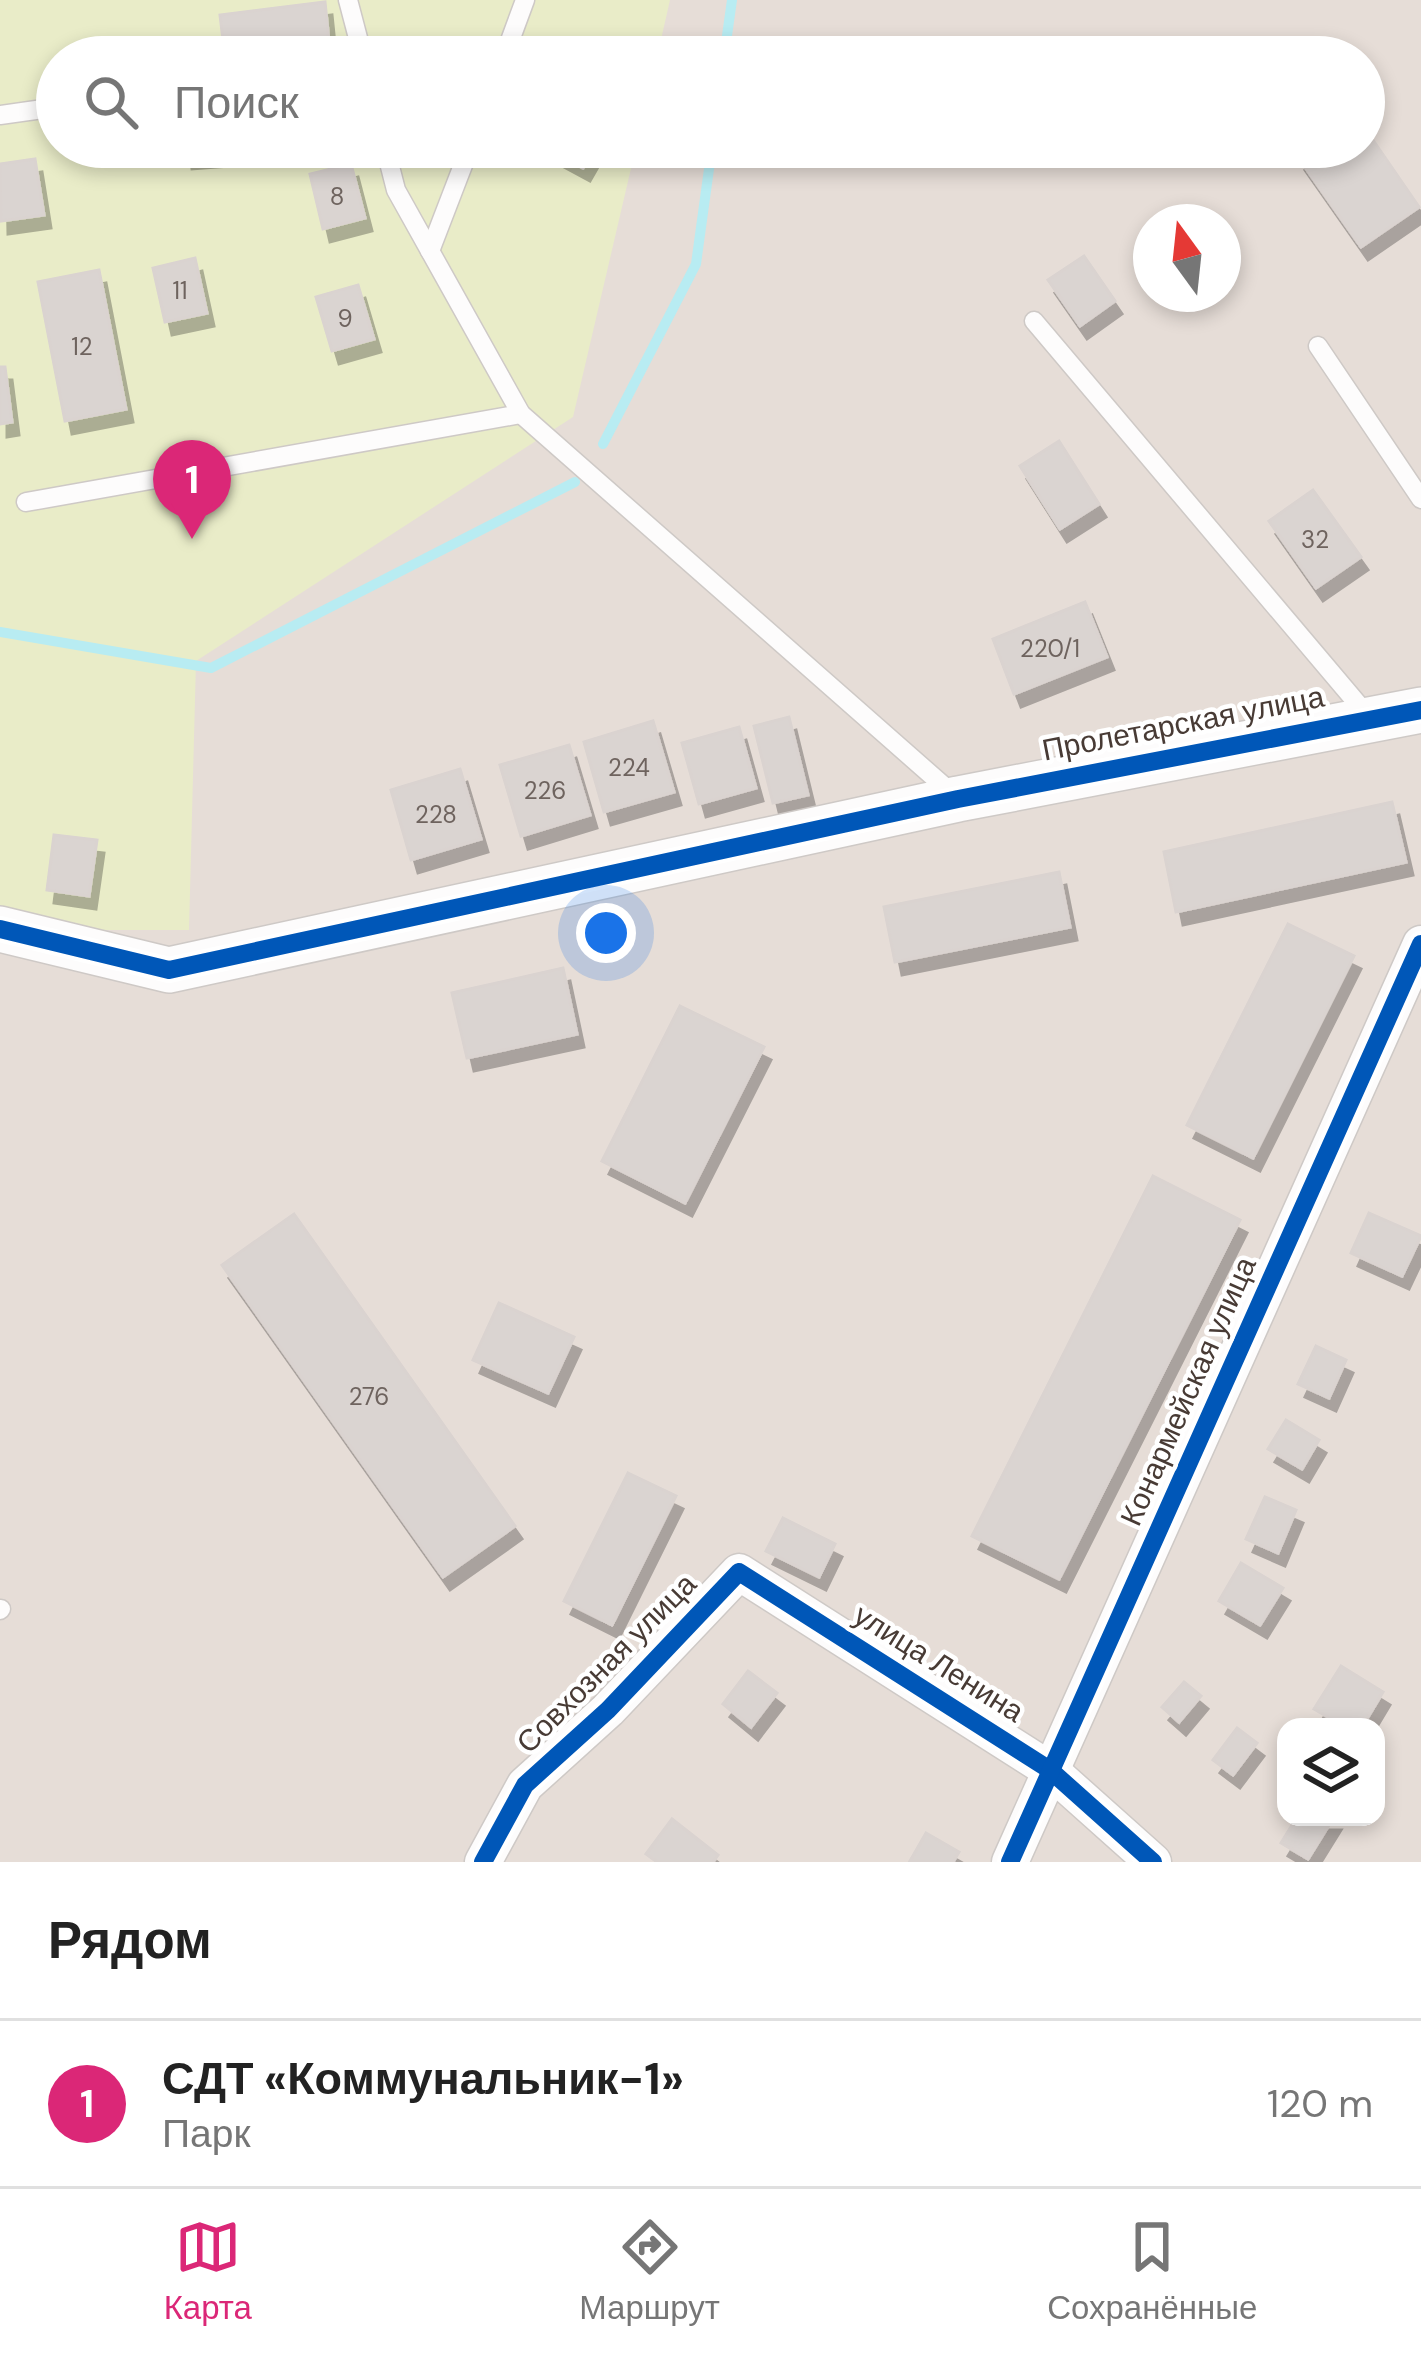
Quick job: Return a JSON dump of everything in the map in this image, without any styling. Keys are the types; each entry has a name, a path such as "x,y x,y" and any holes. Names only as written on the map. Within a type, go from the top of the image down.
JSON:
{"street":[{"name":"Пролетарская улица","path":"0,928 169,970 958,799 1421,710"},
{"name":"Конармейская улица","path":"1010,1862 1421,944"},
{"name":"улица Ленина","path":"739,1572 1050,1770 1153,1862"},
{"name":"Совхозная улица","path":"483,1862 526,1785 608,1710 739,1572"}],"lane":[{"path":"348,0 357,36"},
{"path":"512,36 525,0"},
{"path":"0,115 36,110"},
{"path":"391,168 396,190 521,414 958,799"},
{"path":"430,251 462,168"},
{"path":"1034,321 1369,717"},
{"path":"1318,346 1421,499"},
{"path":"26,502 521,414"}],"shaded area":[{"path":"0,0 1421,0 1421,1862 0,1862"}],"green space":[{"path":"0,0 670,0 662,36 36,36 36,168 631,168 573,417 196,661 189,930 51,930 0,914"}],"building":[{"path":"325,2 328,36 222,36 220,15"},
{"path":"1385,158 1419,207 1361,247 1306,168 1385,168"},
{"path":"35,159 44,215 1,221 0,164"},
{"path":"352,168 365,218 323,229 310,174"},
{"path":"1084,256 1115,301 1080,326 1048,280"},
{"path":"195,258 207,313 165,322 153,268"},
{"path":"99,270 126,409 65,421 38,282"},
{"path":"358,285 374,339 332,351 316,297"},
{"path":"0,367 5,367 12,422 0,424"},
{"path":"1059,441 1099,504 1060,529 1020,466"},
{"path":"1313,490 1361,557 1316,588 1269,521"},
{"path":"1085,602 1107,657 1014,694 993,639"},
{"path":"789,717 808,795 773,803 754,726"},
{"path":"653,721 674,792 604,812 584,742"},
{"path":"739,727 756,788 699,804 682,743"},
{"path":"569,745 590,815 521,836 500,765"},
{"path":"460,769 481,839 411,860 391,790"},
{"path":"1392,802 1406,862 1176,912 1164,852"},
{"path":"54,835 97,840 89,896 47,890"},
{"path":"1059,872 1070,927 895,962 884,907"},
{"path":"1288,924 1354,956 1253,1158 1187,1125"},
{"path":"563,968 577,1034 467,1058 452,993"},
{"path":"680,1006 764,1047 685,1203 602,1161"},
{"path":"1153,1176 1240,1220 1059,1579 972,1536"},
{"path":"1369,1213 1421,1236 1402,1276 1351,1253"},
{"path":"294,1214 515,1526 443,1577 222,1265"},
{"path":"499,1303 574,1337 548,1393 473,1360"},
{"path":"1316,1346 1346,1360 1329,1398 1298,1384"},
{"path":"1286,1420 1319,1440 1302,1469 1268,1449"},
{"path":"628,1473 676,1496 612,1625 564,1601"},
{"path":"1265,1497 1296,1510 1278,1553 1246,1539"},
{"path":"783,1518 835,1544 819,1577 766,1551"},
{"path":"1241,1563 1283,1588 1260,1625 1219,1601"},
{"path":"1341,1666 1383,1692 1367,1718 1330,1718 1314,1709"},
{"path":"748,1671 777,1693 751,1727 723,1704"},
{"path":"1184,1682 1201,1696 1179,1722 1162,1707"},
{"path":"1237,1728 1257,1743 1233,1775 1213,1760"},
{"path":"672,1819 718,1855 713,1862 657,1862 646,1854"},
{"path":"1291,1826 1328,1826 1308,1859 1281,1843"},
{"path":"926,1833 959,1852 953,1862 910,1861"}],"waterway":[{"path":"727,36 732,0"},
{"path":"603,444 696,264 709,168"},
{"path":"0,632 211,668 575,482"}],"cycle path":[{"path":"0,929 169,970 958,799 1421,710"},
{"path":"1010,1862 1421,944"},
{"path":"483,1862 525,1785 608,1710 739,1572 1050,1770 1153,1862"}],"place":[{"name":"СДТ «Коммунальник-1»","path":"192,539"}]}
